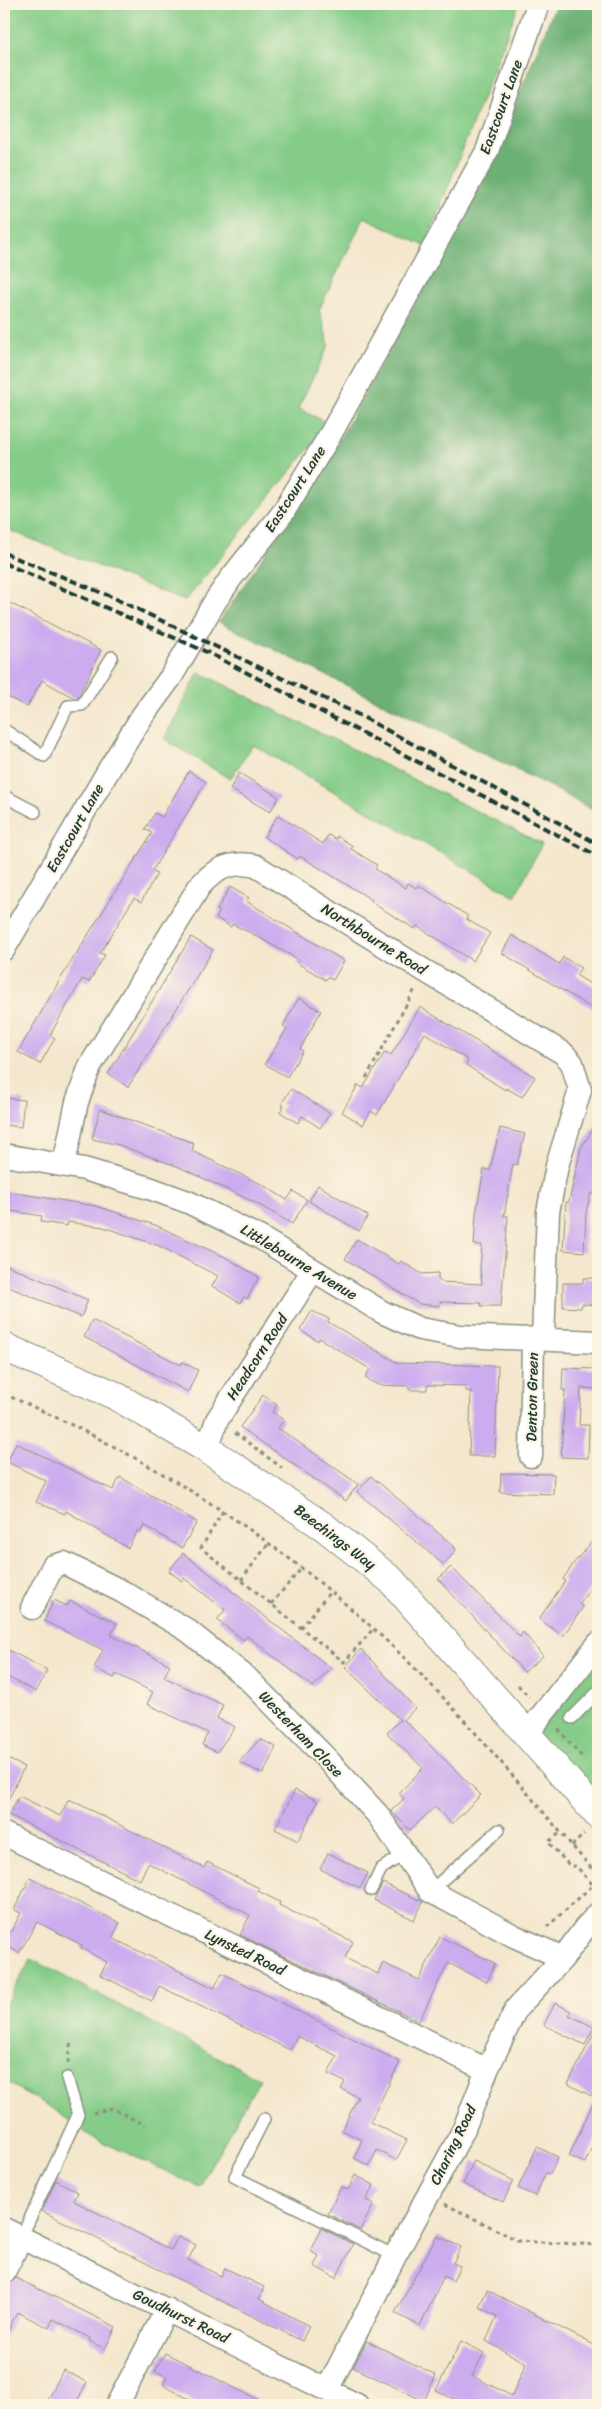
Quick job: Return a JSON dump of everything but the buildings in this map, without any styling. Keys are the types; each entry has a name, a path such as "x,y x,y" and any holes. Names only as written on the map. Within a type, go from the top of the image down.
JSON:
{"street":[{"name":"Eastcourt Lane","path":"4,949 111,766 143,715 171,677 214,603 231,578 282,514 330,435 487,151 538,4"},
{"name":"Northbourne Road","path":"64,1164 77,1102 90,1066 199,887 208,876 219,868 236,864 260,868 569,1058 578,1077 579,1094 557,1166 548,1212 538,1338"},
{"name":"Littlebourne Avenue","path":"4,1155 64,1164 117,1178 188,1202 260,1237 382,1312 420,1329 452,1335 598,1342"},
{"name":"Headcorn Road","path":"207,1448 217,1420 313,1270"},
{"name":"Denton Green","path":"530,1456 538,1338"},
{"name":"Beechings Way","path":"4,1347 114,1395 207,1448 323,1526 391,1580 527,1734 593,1822"},
{"name":"Westerham Close","path":"32,1608 52,1566 64,1563 123,1592 187,1630 247,1678 324,1756 378,1815 430,1891 514,1936 563,1958"},
{"path":"527,1734 598,1644"},
{"name":"Lynsted Road","path":"4,1834 486,2070"},
{"name":"Charing Road","path":"327,2390 395,2256 463,2131 486,2070 516,2009 563,1958 584,1928 598,1914"},
{"path":"4,2272 12,2233"},
{"name":"Goudhurst Road","path":"12,2233 357,2405"},
{"path":"117,2405 167,2309"}],"lane":[{"path":"4,733 44,756 68,706 82,705 112,657"},
{"path":"4,796 35,812"},
{"path":"572,1718 598,1692"},
{"path":"430,1891 499,1830"},
{"path":"371,1890 381,1868 404,1854"},
{"path":"12,2233 78,2115 67,2078"},
{"path":"264,2118 235,2177 395,2256"}],"path":[{"path":"366,1078 426,971"},
{"path":"4,1394 103,1439 194,1491 269,1543 330,1592 373,1629 442,1696 598,1876"},
{"path":"223,1511 201,1548 344,1662 373,1629"},
{"path":"241,1580 269,1543"},
{"path":"271,1604 301,1569"},
{"path":"301,1628 330,1592"},
{"path":"544,1713 586,1762"},
{"path":"572,1846 593,1822"},
{"path":"547,1927 593,1885 576,1866 570,1866 548,1842 560,1832"},
{"path":"67,2078 71,2039"},
{"path":"78,2115 112,2108 145,2125"},
{"path":"428,2195 519,2241 598,2245"}],"green space":[{"path":"4,4 519,4 425,246 364,217 319,310 329,345 298,408 329,424 185,601 4,528"},
{"path":"556,4 598,4 598,813 551,787 219,622 324,467 488,171"},
{"path":"199,672 542,844 515,896 253,745 230,779 164,739"},
{"path":"598,1644 598,1815 527,1734"},
{"path":"31,1959 260,2079 200,2187 92,2137 47,2105 4,2081 4,2007"}],"railway":[{"path":"4,553 112,597 357,714 598,844"},
{"path":"4,563 209,653 598,856"}]}
